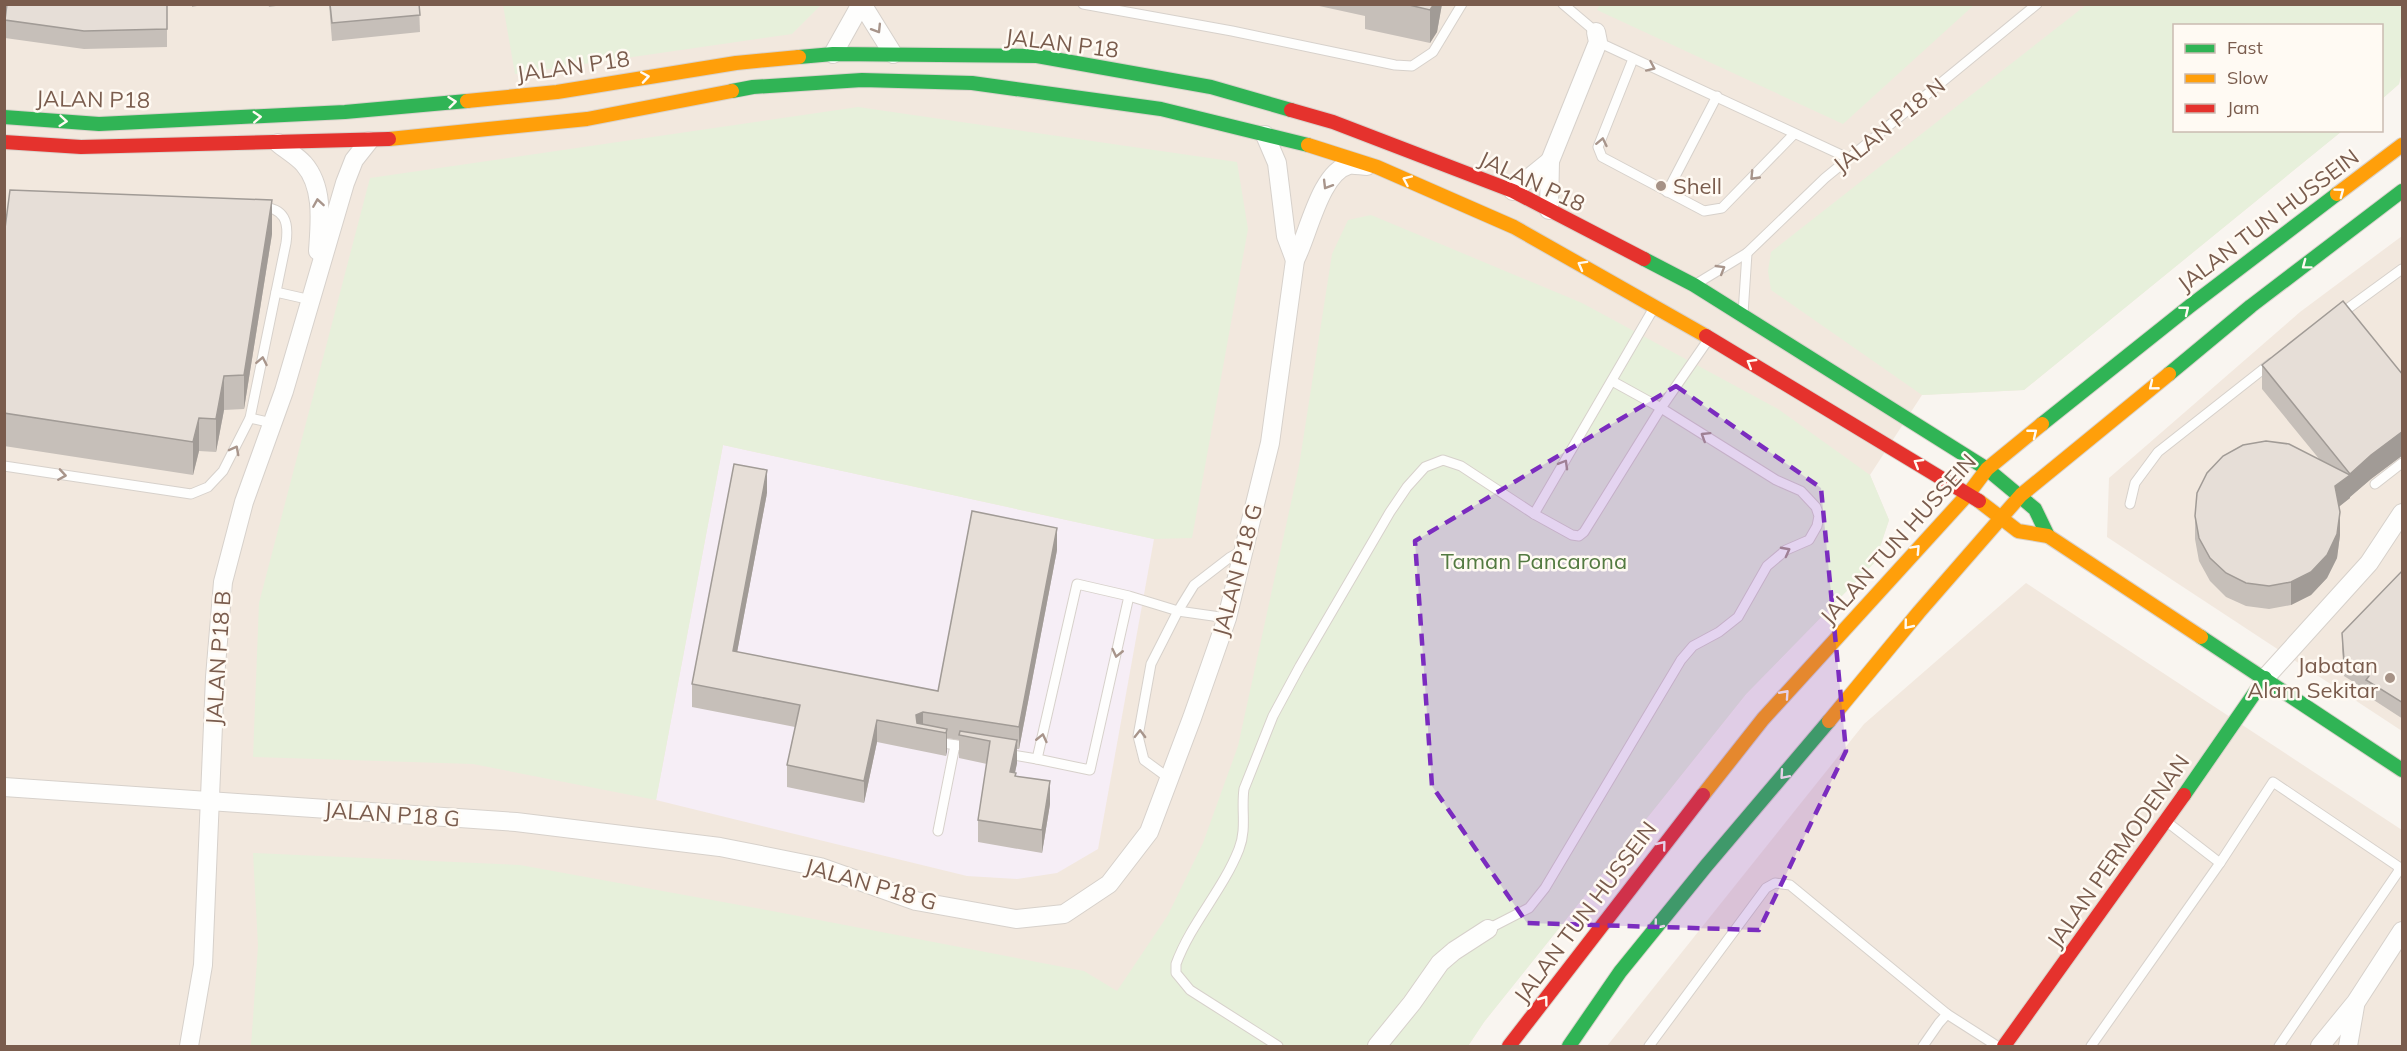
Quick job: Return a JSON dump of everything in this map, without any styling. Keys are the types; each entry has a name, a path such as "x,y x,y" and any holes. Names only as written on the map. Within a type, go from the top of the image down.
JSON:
{"street":[{"path":"833,54 861,4 893,54"},
{"path":"1550,210 1550,161 1597,37"},
{"name":"JALAN P18","path":"4,117 99,124 345,112 556,92 736,63 833,54 1037,56 1211,87 1333,122 1513,191 1694,285 1988,469 2036,509 2048,536"},
{"name":"JALAN P18","path":"4,142 81,147 369,141 587,119 753,87 862,80 972,83 1161,109 1322,148 1377,167 1514,227 1655,306 1969,493 2018,531 2048,536"},
{"name":"JALAN P18 G","path":"1265,135 1277,163 1286,236 1295,260"},
{"name":"JALAN P18 B","path":"189,1047 202,964 215,677 223,582 244,502 317,283 345,183 354,160 369,141"},
{"name":"JALAN P18 B","path":"278,143 304,164 315,183 320,212 317,283"},
{"name":"JALAN TUN HUSSEIN","path":"1509,1047 1652,858 1763,719 1969,493 1988,469 2190,306 2403,145"},
{"path":"1513,191 1550,161"},
{"name":"JALAN P18 G","path":"4,787 516,822 720,847 820,867 916,901 1016,919 1064,915 1109,884 1149,832 1227,618 1270,443 1295,260 1306,239 1321,194 1332,176 1349,165 1377,167"},
{"path":"1569,1047 1620,972 2021,495 2251,306 2403,191"},
{"path":"2265,678 2368,563 2403,513"},
{"path":"2048,536 2403,770"},
{"name":"JALAN PERMODENAN","path":"2004,1047 2166,822 2265,678"},
{"path":"1377,1047 1440,963 1488,929"},
{"path":"2320,1047 2356,1002 2403,932"},
{"path":"2348,1047 2356,1002"}],"lane":[{"path":"1083,4 1232,31 1395,65 1412,66 1433,52 1462,4"},
{"path":"1563,4 1597,37 1633,59 1848,158"},
{"name":"JALAN P18 N","path":"1694,285 1748,254 1848,158 2037,4"},
{"path":"1633,59 1598,147 1599,152 1602,156 1666,192 1704,211 1722,208 1794,134"},
{"path":"1666,192 1717,96"},
{"path":"4,466 192,494 208,487 223,471 250,418 288,228 283,216 272,208 248,207"},
{"path":"1742,314 1748,254"},
{"path":"2327,323 2403,269"},
{"path":"276,292 311,300"},
{"path":"1534,514 1655,306"},
{"path":"1278,1047 1190,990 1176,973 1176,964 1239,849 1244,827 1242,801 1244,789 1273,716 1390,512 1407,487 1425,467 1443,460 1451,461 1534,514 1572,535 1579,536 1584,532 1661,408 1709,338"},
{"path":"2130,504 2135,483 2158,453 2244,383 2281,357"},
{"path":"1488,929 1529,908 1538,898 1681,660 1693,646 1719,632 1738,617 1761,574 1775,557 1809,540 1814,533 1819,516 1816,507 1801,491 1776,480 1661,408 1612,381"},
{"path":"250,418 272,423"},
{"path":"2375,484 2403,463"},
{"path":"1170,779 1144,760 1138,736 1151,664 1194,585 1243,550"},
{"path":"1037,759 1077,584 1129,596 1178,611 1227,618"},
{"path":"1002,753 1090,770 1129,596"},
{"path":"922,741 979,749"},
{"path":"938,831 955,745"},
{"path":"2091,1047 2220,863 2273,782 2399,867 2398,872 2279,1047"},
{"path":"2166,822 2220,863"},
{"path":"1648,1047 1759,897 1766,888 1774,883 1790,885 1947,1014 1997,1047"},
{"path":"1923,1047 1938,1023 1947,1014"}],"highlighted area":[{"path":"1676,386 1821,488 1846,751 1759,930 1527,923 1432,786 1415,541"}],"shaded area":[{"path":"5,5 2402,5 2402,70 2399,84 2383,98 2383,24 2173,24 2173,132 2341,132 2024,390 1922,395 1870,475 1889,520 1875,562 1746,694 1484,1022 1468,1046 5,1046"},
{"path":"2402,236 2402,731 2107,537 2109,478 2300,312"},
{"path":"723,445 1154,539 1098,849 1057,873 1017,879 967,876 656,800"},
{"path":"2026,583 2402,830 2402,1046 1607,1046 1864,724"}],"green space":[{"path":"503,4 821,5 792,34 515,74"},
{"path":"1600,4 1974,5 1843,124 1597,10"},
{"path":"2086,5 2402,5 2402,70 2399,84 2383,98 2383,24 2173,24 2173,132 2341,132 2024,390 1922,395 1771,290 1768,271 1771,252"},
{"path":"858,107 1237,162 1248,229 1192,538 1154,539 723,445 656,800 473,764 253,757 259,603 370,178"},
{"name":"Taman Pancarona","path":"1371,215 1582,303 1778,409 1870,475 1889,520 1875,562 1746,694 1484,1022 1468,1046 251,1046 258,946 253,853 520,865 1084,971 1117,991 1168,915 1203,843 1238,746 1299,466 1332,254 1348,220"}],"building":[{"path":"7,4 167,4 167,29 84,31 5,20"},
{"path":"330,4 419,4 420,15 332,23"},
{"path":"1405,4 1434,4 1430,10"},
{"path":"10,190 272,200 244,375 224,376 216,419 199,418 193,442 4,413 4,236"},
{"path":"2343,301 2403,375 2403,431 2350,474 2262,365"},
{"path":"2266,441 2289,444 2350,475 2335,486 2340,512 2337,534 2327,555 2311,572 2291,582 2269,586 2246,583 2226,573 2210,558 2199,538 2195,516 2197,493 2207,473 2223,456 2243,445"},
{"path":"734,464 767,470 733,651 938,691 972,511 1057,528 1019,727 923,712 916,715 917,723 947,729 946,733 877,720 864,781 787,765 800,705 692,684"},
{"path":"2403,570 2403,703 2366,680 2369,676 2344,660 2342,633"},
{"path":"960,731 1017,740 1010,772 1016,773 1015,776 1050,781 1042,830 978,820 990,741 959,735"}],"traffic: fast":[{"path":"799,57 833,54 1037,56 1211,87 1291,110"},
{"path":"732,91 753,87 862,80 972,83 1161,109 1308,145"},
{"path":"4,117 99,124 345,112 467,101"},
{"path":"2169,374 2251,306 2402,191"},
{"path":"2042,424 2190,306 2337,194"},
{"path":"1644,259 1694,285 1987,469 2035,509 2048,536"},
{"path":"2201,637 2402,770"},
{"path":"2184,795 2265,678"},
{"path":"1569,1046 1620,972 1829,721"}],"traffic: slow":[{"path":"467,101 557,92 736,63 799,57"},
{"path":"389,139 587,119 732,91"},
{"path":"1308,145 1377,167 1514,227 1706,336"},
{"path":"2337,194 2402,145"},
{"path":"1829,721 1919,612 2021,495 2169,374"},
{"path":"1703,795 1763,719 1969,493 1987,469 2042,424"},
{"path":"1979,501 2018,531 2048,536 2201,637"}],"traffic: jam":[{"path":"1291,110 1333,122 1513,191 1644,259"},
{"path":"4,142 81,147 389,139"},
{"path":"1706,336 1979,501"},
{"path":"1509,1046 1703,795"},
{"path":"2004,1046 2184,795"}],"place":[{"name":"Shell","path":"1661,186"},
{"name":"Jabatan Alam Sekitar","path":"2390,678"}]}
